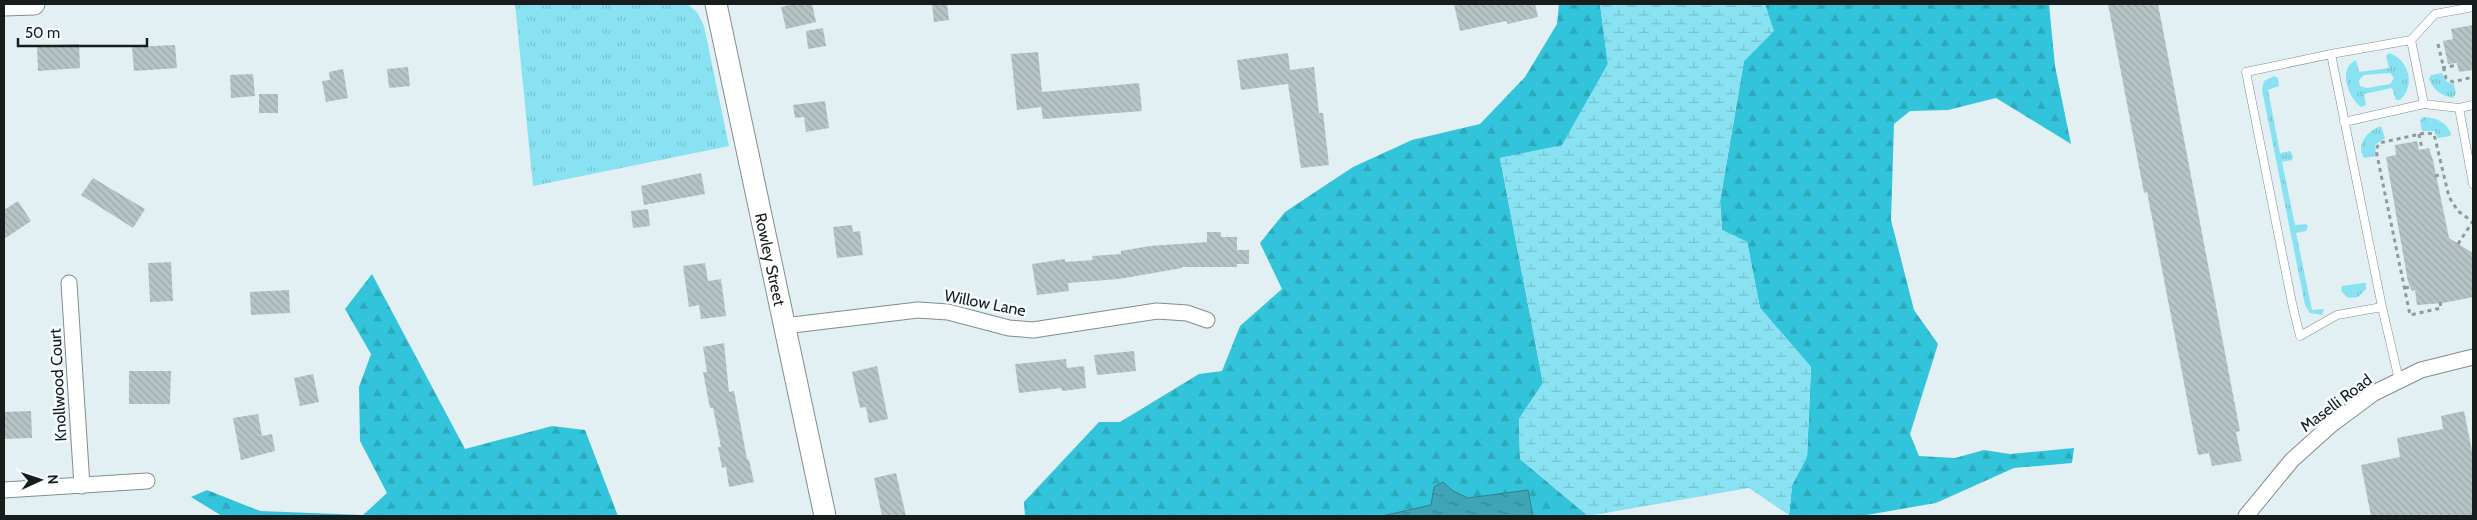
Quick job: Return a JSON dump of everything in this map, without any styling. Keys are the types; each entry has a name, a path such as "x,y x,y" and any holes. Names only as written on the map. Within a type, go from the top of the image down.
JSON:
{"street":[{"path":"4,5 34,4"},
{"name":"Rowley Street","path":"716,4 824,516"},
{"name":"Knollwood Court","path":"69,283 82,486"},
{"name":"Willow Lane","path":"784,326 918,310 948,312 1009,328 1033,330 1157,311 1187,312 1207,320"},
{"name":"Maselli Road","path":"2246,516 2292,460 2331,425 2374,393 2421,370 2473,357"},
{"path":"4,490 147,481"}],"lane":[{"path":"2382,307 2337,315 2300,336 2246,72 2411,40 2435,14 2473,7"},
{"path":"2411,40 2424,104"},
{"path":"2331,54 2382,307 2399,380"},
{"path":"2344,122 2424,104 2459,108 2473,105"},
{"path":"2459,108 2473,184"}],"path":[{"path":"2438,44 2442,68 2449,81 2473,77"},
{"path":"2442,68 2458,64"},
{"path":"2440,302 2442,308 2410,315 2376,150 2382,141 2430,132 2436,137 2446,190 2453,205 2473,221 2458,244"},
{"path":"2419,134 2422,149"},
{"path":"2434,176 2443,174"},
{"path":"2404,288 2411,287"}],"green space":[{"path":"515,4 687,4 697,12 704,26 729,146 533,186"},
{"path":"1559,4 1600,4 1608,64 1562,146 1500,158 1543,383 1519,419 1520,459 1588,516 1533,516 1528,490 1468,498 1453,491 1443,482 1434,487 1431,505 1382,516 1025,516 1024,502 1099,422 1120,422 1199,374 1222,371 1240,326 1282,289 1260,243 1285,212 1353,167 1412,140 1480,124 1525,77 1557,24"},
{"path":"1600,4 1765,4 1774,31 1744,61 1720,201 1722,230 1747,242 1760,308 1811,367 1807,457 1792,485 1789,515 1749,488 1588,516 1520,459 1519,419 1543,383 1500,158 1562,145 1608,64"},
{"path":"1765,4 2049,4 2055,66 2071,144 1996,98 1948,110 1910,111 1894,124 1891,220 1914,310 1938,344 1910,434 1919,456 1955,458 1984,450 2010,454 2074,448 2072,463 2014,468 1936,503 1861,516 1789,516 1792,485 1807,457 1811,367 1760,308 1747,242 1722,230 1720,201 1744,61 1773,31"},
{"path":"2389,53 2401,61 2408,74 2408,88 2400,100 2396,100 2392,88 2364,94 2366,105 2361,107 2349,91 2346,76 2347,70 2350,64 2356,60 2359,72 2389,68 2386,56","holes":["2390,73 2394,78 2390,84 2367,88 2360,86 2359,80 2364,75"]},
{"path":"2442,73 2446,81 2454,85 2456,93 2453,98 2438,92 2429,79 2431,75"},
{"path":"2274,76 2278,78 2279,86 2268,90 2280,153 2290,151 2293,156 2292,160 2282,162 2295,225 2306,224 2308,227 2306,231 2296,233 2312,310 2324,309 2322,315 2310,313 2305,305 2262,90 2264,81"},
{"path":"2423,117 2436,119 2443,123 2449,129 2450,136 2438,138 2434,131 2422,131 2420,121"},
{"path":"2381,126 2385,138 2375,145 2376,156 2364,158 2361,148 2364,139 2368,134"},
{"path":"372,274 465,449 552,426 585,430 618,516 222,516 191,497 207,490 260,511 363,515 387,493 360,441 359,387 371,354 345,309"},
{"path":"2366,283 2366,289 2358,297 2348,298 2341,291 2342,286"}],"water":[{"path":"1443,482 1453,491 1468,498 1528,490 1533,516 1382,516 1431,505 1434,487"}],"building":[{"path":"794,4 812,4 816,22 786,29 781,7"},
{"path":"932,4 947,4 949,20 934,22"},
{"path":"1454,4 1535,4 1538,17 1508,24 1506,21 1460,31"},
{"path":"2108,4 2158,4 2240,431 2236,432 2242,461 2212,466 2209,453 2198,455 2147,192 2144,193"},
{"path":"2473,25 2473,70 2459,72 2457,63 2448,64 2443,41 2453,39 2451,29"},
{"path":"823,28 826,46 808,49 806,31"},
{"path":"79,44 80,68 38,71 37,46"},
{"path":"175,45 177,68 134,71 132,47"},
{"path":"1038,52 1042,92 1139,83 1142,111 1043,119 1041,107 1017,110 1011,54"},
{"path":"1288,53 1290,70 1314,67 1319,113 1323,113 1329,165 1301,168 1288,84 1241,90 1237,60"},
{"path":"408,67 410,86 389,88 387,69"},
{"path":"343,69 348,98 326,102 322,81 330,80 329,72"},
{"path":"253,74 255,96 231,98 230,75"},
{"path":"259,94 278,94 278,113 259,113"},
{"path":"825,101 829,128 806,132 804,117 795,118 793,105"},
{"path":"2417,141 2419,150 2429,148 2433,160 2449,238 2473,253 2473,297 2443,303 2417,305 2415,290 2412,291 2408,282 2386,157 2396,155 2395,145"},
{"path":"701,173 705,194 644,205 641,186"},
{"path":"93,178 145,209 133,228 81,195"},
{"path":"18,201 31,221 4,239 4,210"},
{"path":"648,209 650,226 633,228 631,211"},
{"path":"852,225 853,232 860,231 863,255 837,258 833,227"},
{"path":"1207,232 1221,232 1221,237 1237,237 1237,250 1249,250 1249,264 1237,264 1237,267 1182,267 1119,279 1068,283 1069,291 1037,295 1032,264 1065,259 1065,262 1093,260 1092,256 1121,254 1121,251 1150,246 1207,242"},
{"path":"171,262 173,301 150,302 148,263"},
{"path":"705,263 708,281 721,279 726,316 701,319 699,305 689,307 683,266"},
{"path":"289,290 290,313 251,315 250,292"},
{"path":"724,343 729,392 734,391 747,459 749,460 754,482 729,487 726,467 722,468 718,447 721,447 713,408 710,408 703,372 707,372 703,347"},
{"path":"1134,351 1136,371 1097,375 1094,355"},
{"path":"1066,359 1067,368 1084,366 1086,388 1062,391 1061,388 1019,393 1015,364"},
{"path":"877,366 888,419 869,423 866,407 860,408 852,372"},
{"path":"129,371 171,371 170,404 129,404"},
{"path":"313,374 319,402 300,406 294,378"},
{"path":"31,411 32,438 4,439 4,412"},
{"path":"2464,411 2473,456 2473,516 2371,516 2361,465 2400,457 2397,438 2443,429 2441,416"},
{"path":"258,414 262,436 272,434 275,451 241,460 233,418"},
{"path":"896,473 906,516 882,516 874,478"}]}
